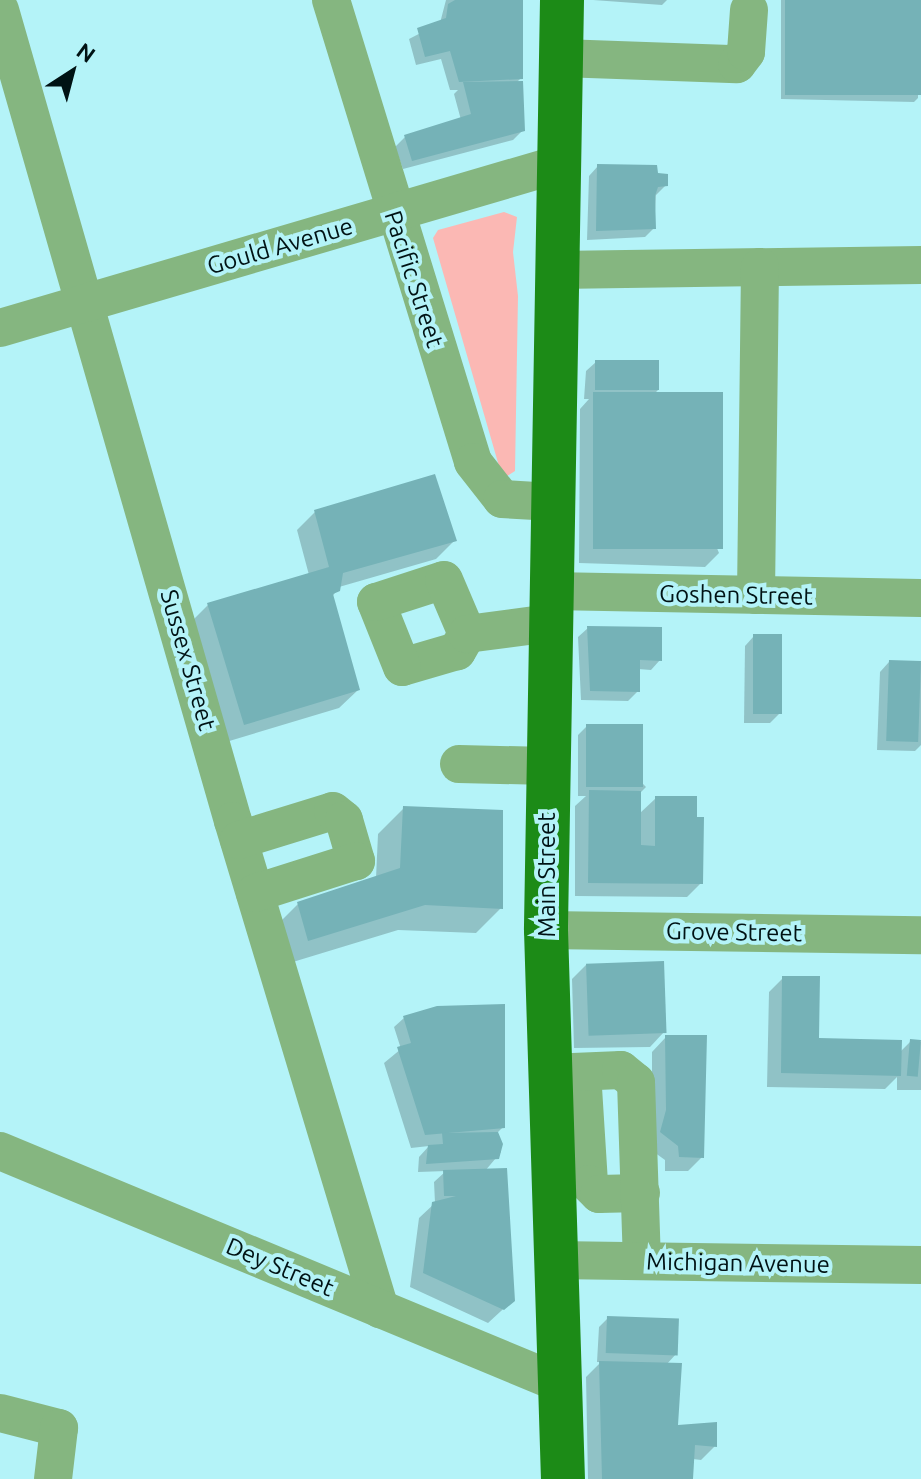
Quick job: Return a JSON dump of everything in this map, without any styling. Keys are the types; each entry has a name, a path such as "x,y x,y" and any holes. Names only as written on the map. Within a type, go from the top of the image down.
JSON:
{"main road":[{"name":"Main Street","path":"562,0 546,930 566,1072 555,1260 563,1479"}],"street":[{"name":"Pacific Street","path":"331,0 393,213 473,462 502,499 553,502"},
{"name":"Sussex Street","path":"0,10 87,303 239,840 380,1309"},
{"path":"561,58 737,64 746,52 749,10"},
{"name":"Gould Avenue","path":"0,328 559,164"},
{"path":"557,270 921,265"},
{"path":"756,595 760,267"},
{"path":"444,580 467,634 457,651 402,667 376,602 444,580"},
{"name":"Goshen Street","path":"467,634 551,607 756,595 921,598"},
{"path":"459,764 548,766"},
{"path":"239,840 333,811 344,820 356,861 255,893"},
{"name":"Grove Street","path":"546,930 921,935"},
{"path":"641,1193 599,1194 589,1184 566,1072 621,1070 636,1082 641,1193 642,1261"},
{"name":"Dey Street","path":"0,1151 559,1383"},
{"name":"Michigan Avenue","path":"555,1260 921,1265"},
{"path":"0,1413 59,1428 53,1479"}],"shaded area":[{"path":"504,212 517,217 513,252 518,296 515,471 507,476 501,473 433,238 438,230"}],"building":[{"path":"455,0 523,0 523,79 459,82 450,51 425,57 417,28 446,18 448,4"},
{"path":"785,0 921,0 921,95 785,95"},
{"path":"523,81 525,131 412,161 404,135 471,114 463,82"},
{"path":"597,164 657,165 658,173 668,174 668,186 658,187 655,196 656,229 596,231"},
{"path":"595,360 659,360 659,390 595,390"},
{"path":"593,392 723,392 723,549 593,549"},
{"path":"435,474 457,541 343,573 340,591 333,594 360,690 244,725 207,603 329,567 314,510"},
{"path":"587,626 662,627 662,661 640,660 640,692 590,691"},
{"path":"753,634 782,634 782,714 753,714"},
{"path":"889,660 921,661 918,742 886,741"},
{"path":"586,724 643,724 643,787 586,787"},
{"path":"589,790 641,791 641,845 655,846 655,796 697,796 697,817 704,817 703,884 588,883"},
{"path":"403,806 503,810 503,909 425,905 308,941 297,902 400,868"},
{"path":"664,961 667,1033 589,1036 586,964"},
{"path":"782,976 820,976 819,1038 902,1040 901,1076 781,1073"},
{"path":"505,1004 505,1128 425,1135 397,1047 411,1043 403,1016 437,1006"},
{"path":"665,1035 707,1035 704,1158 679,1157 678,1146 660,1132 666,1110"},
{"path":"910,1039 921,1040 918,1077 907,1076"},
{"path":"498,1132 503,1144 499,1159 426,1164 428,1145 443,1144 442,1133"},
{"path":"507,1168 515,1301 504,1310 423,1273 432,1202 456,1196 444,1196 443,1170"},
{"path":"607,1316 679,1319 678,1355 606,1353"},
{"path":"599,1361 682,1363 678,1425 717,1422 717,1447 695,1445 693,1479 602,1479"}]}
